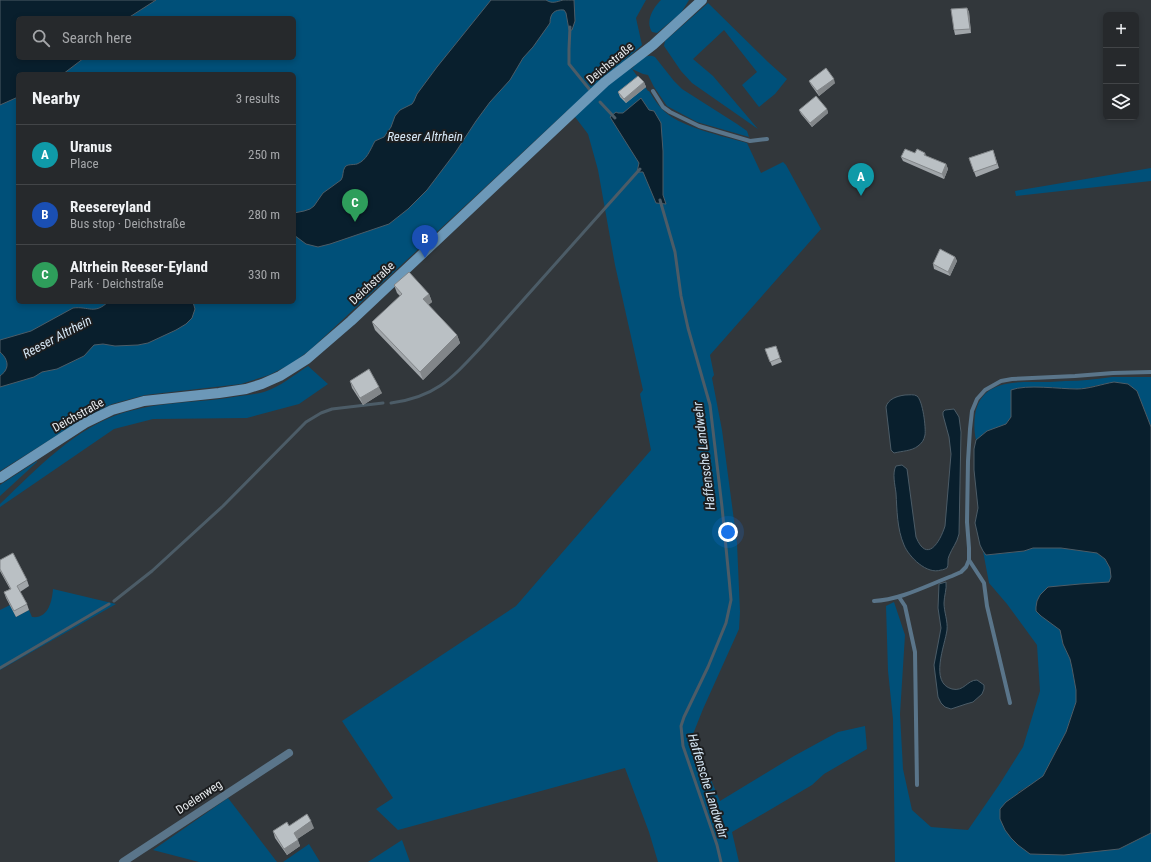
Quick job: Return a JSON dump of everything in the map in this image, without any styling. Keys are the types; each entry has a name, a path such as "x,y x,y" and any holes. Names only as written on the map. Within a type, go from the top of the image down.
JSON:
{"street":[{"name":"Deichstraße","path":"0,478 85,423 112,410 144,401 246,389 280,376 307,359 351,321 605,82 652,45 702,0"},
{"name":"Doelenweg","path":"123,862 289,753"}],"lane":[{"path":"653,91 663,107 699,126 750,141 766,139"},
{"path":"874,601 885,601 899,597 961,572 966,566 969,560 967,522 970,429 972,411 977,399 985,390 993,384 1012,379 1151,372"},
{"path":"969,560 984,583 987,606 1010,702"},
{"path":"899,597 905,606 915,652 917,785"}],"shaded area":[{"path":"156,0 646,0 636,18 642,45 625,60 631,69 645,57 655,57 682,89 747,131 749,137 697,122 667,106 648,75 632,69 660,107 678,121 690,126 747,143 761,173 783,162 786,165 821,229 710,355 714,375 712,378 722,430 737,543 740,612 739,629 693,734 696,745 720,801 794,756 838,732 865,726 867,749 824,774 812,785 732,832 739,862 658,862 649,832 625,768 398,830 376,809 393,798 342,721 516,606 651,450 640,394 643,390 615,265 598,170 588,134 569,109 310,350 291,364 269,375 241,384 145,395 112,404 88,416 0,471 0,105 16,98 16,304 296,304 296,72 66,72 81,60 296,60 296,16 131,16"},
{"path":"661,0 689,0 681,13 657,33 652,32 649,23 651,15"},
{"path":"708,3 787,79 775,94 759,107 742,85 757,72 724,30 693,59 713,76 758,129 692,83 681,71 664,46 665,41"},
{"path":"1151,168 1151,181 1016,196 1015,191"},
{"path":"308,366 328,384 299,404 247,418 153,419 114,429 0,507 0,504 58,450 90,428 108,419 140,408 264,392 281,384"},
{"path":"1112,377 1151,377 1151,427 1137,391 1114,382 1079,389 1042,388 1011,390 1011,417 1006,424 987,431 976,440 974,421 978,405 982,397 996,387 1004,384 1023,382 1078,381"},
{"path":"37,462 0,496 0,485"},
{"path":"1033,548 1061,548 1097,553 1105,559 1110,568 1111,577 1109,583 1048,587 1057,627 1060,630 1063,644 1070,659 1076,690 1076,702 1066,732 1043,776 1018,792 1030,854 1064,855 1119,849 1151,833 1151,862 895,862 893,719 888,671 886,606 894,602 905,635 900,714 903,769 912,810 931,827 968,830 1023,747 1040,691 1037,645 1007,604 989,583 983,551 986,555 1024,551"},
{"path":"53,589 116,604 0,670 0,610 10,605 16,617 29,610 32,617 37,617 42,615 48,609 52,599"},
{"path":"228,798 277,862 199,862 153,850"},
{"path":"402,840 410,862 368,862"},
{"path":"309,844 320,862 283,862"}],"water":[{"path":"0,0 156,0 131,16 16,16 16,60 81,60 66,72 16,72 16,98 0,105"},
{"name":"Reeser Altrhein","path":"491,0 546,0 556,2 563,0 574,0 575,21 572,30 569,30 566,13 564,10 555,11 551,17 550,23 523,58 510,80 490,102 455,153 427,190 408,209 389,224 318,247 306,244 296,236 296,213 310,209 314,206 323,193 341,180 346,166 357,164 363,160 375,141 384,137 391,127 395,116 400,110 412,104 417,94"},
{"path":"641,98 649,110 654,111 661,123 663,151 663,195 666,204 656,203 643,172 637,172 639,163 610,117 616,112 623,113"},
{"path":"106,304 194,304 195,309 192,318 186,324 148,343 115,346 103,344 94,345 84,356 57,369 42,372 34,377 0,387 0,376 5,372 7,363 4,356 0,352 0,340 31,331 73,308 95,309"},
{"path":"1114,382 1128,384 1137,391 1151,427 1151,833 1119,849 1064,855 1030,854 1018,845 1005,830 1000,819 1000,809 1006,802 1043,776 1066,732 1076,702 1076,690 1070,659 1063,644 1060,630 1036,611 1037,601 1040,595 1048,587 1109,582 1111,577 1110,568 1105,559 1097,553 1061,548 1033,548 1024,551 986,555 980,545 975,523 978,508 974,470 974,449 976,440 987,431 1006,424 1011,417 1011,390 1025,387 1082,389"},
{"path":"905,395 917,396 921,403 924,415 925,435 922,443 916,448 894,453 891,450 886,407 893,398"},
{"path":"954,409 959,417 961,432 959,534 948,557 947,568 936,571 930,570 919,564 906,550 900,533 894,472 896,466 902,465 907,469 916,537 924,549 929,550 937,544 945,526 951,454 949,437 943,412 945,410"},
{"path":"946,582 944,603 947,630 940,663 941,679 945,685 952,689 960,689 977,680 984,685 982,694 973,702 951,709 945,707 938,697 934,665 941,628 938,608 939,584"}],"building":[{"path":"967,8 970,29 954,30 951,9"},
{"path":"826,68 834,79 817,91 809,81"},
{"path":"638,76 644,82 624,99 618,92"},
{"path":"816,96 827,109 810,123 799,110"},
{"path":"905,149 915,153 917,149 925,153 924,155 946,164 942,174 901,157"},
{"path":"993,150 997,164 974,172 969,158"},
{"path":"940,249 955,257 948,272 933,264"},
{"path":"409,272 429,294 423,299 457,335 420,372 372,322 402,294 394,285"},
{"path":"776,346 780,358 770,362 765,349"},
{"path":"369,369 379,387 360,398 350,381"},
{"path":"13,553 27,580 17,586 27,604 14,611 4,592 11,589 0,569 0,560"},
{"path":"307,814 311,821 294,833 298,840 284,849 273,831 287,822 289,826"}],"waterway":[{"path":"570,27 569,64 590,90"},
{"name":"Haffensche Landwehr","path":"600,102 615,118"},
{"path":"391,403 421,396 443,384 453,376 483,345 640,169"},
{"name":"Haffensche Landwehr","path":"660,200 675,252 681,296 688,328 710,405 729,578 731,600 726,623 681,726 683,746 717,845 721,862"},
{"path":"114,601 152,571 223,506 306,422 321,413 332,409 383,403"},
{"path":"0,668 109,604"}],"place":[{"name":"Uranus","path":"861,196"},
{"name":"Altrhein Reeser-Eyland","path":"355,222"},
{"name":"Reesereyland","path":"425,258"}]}
